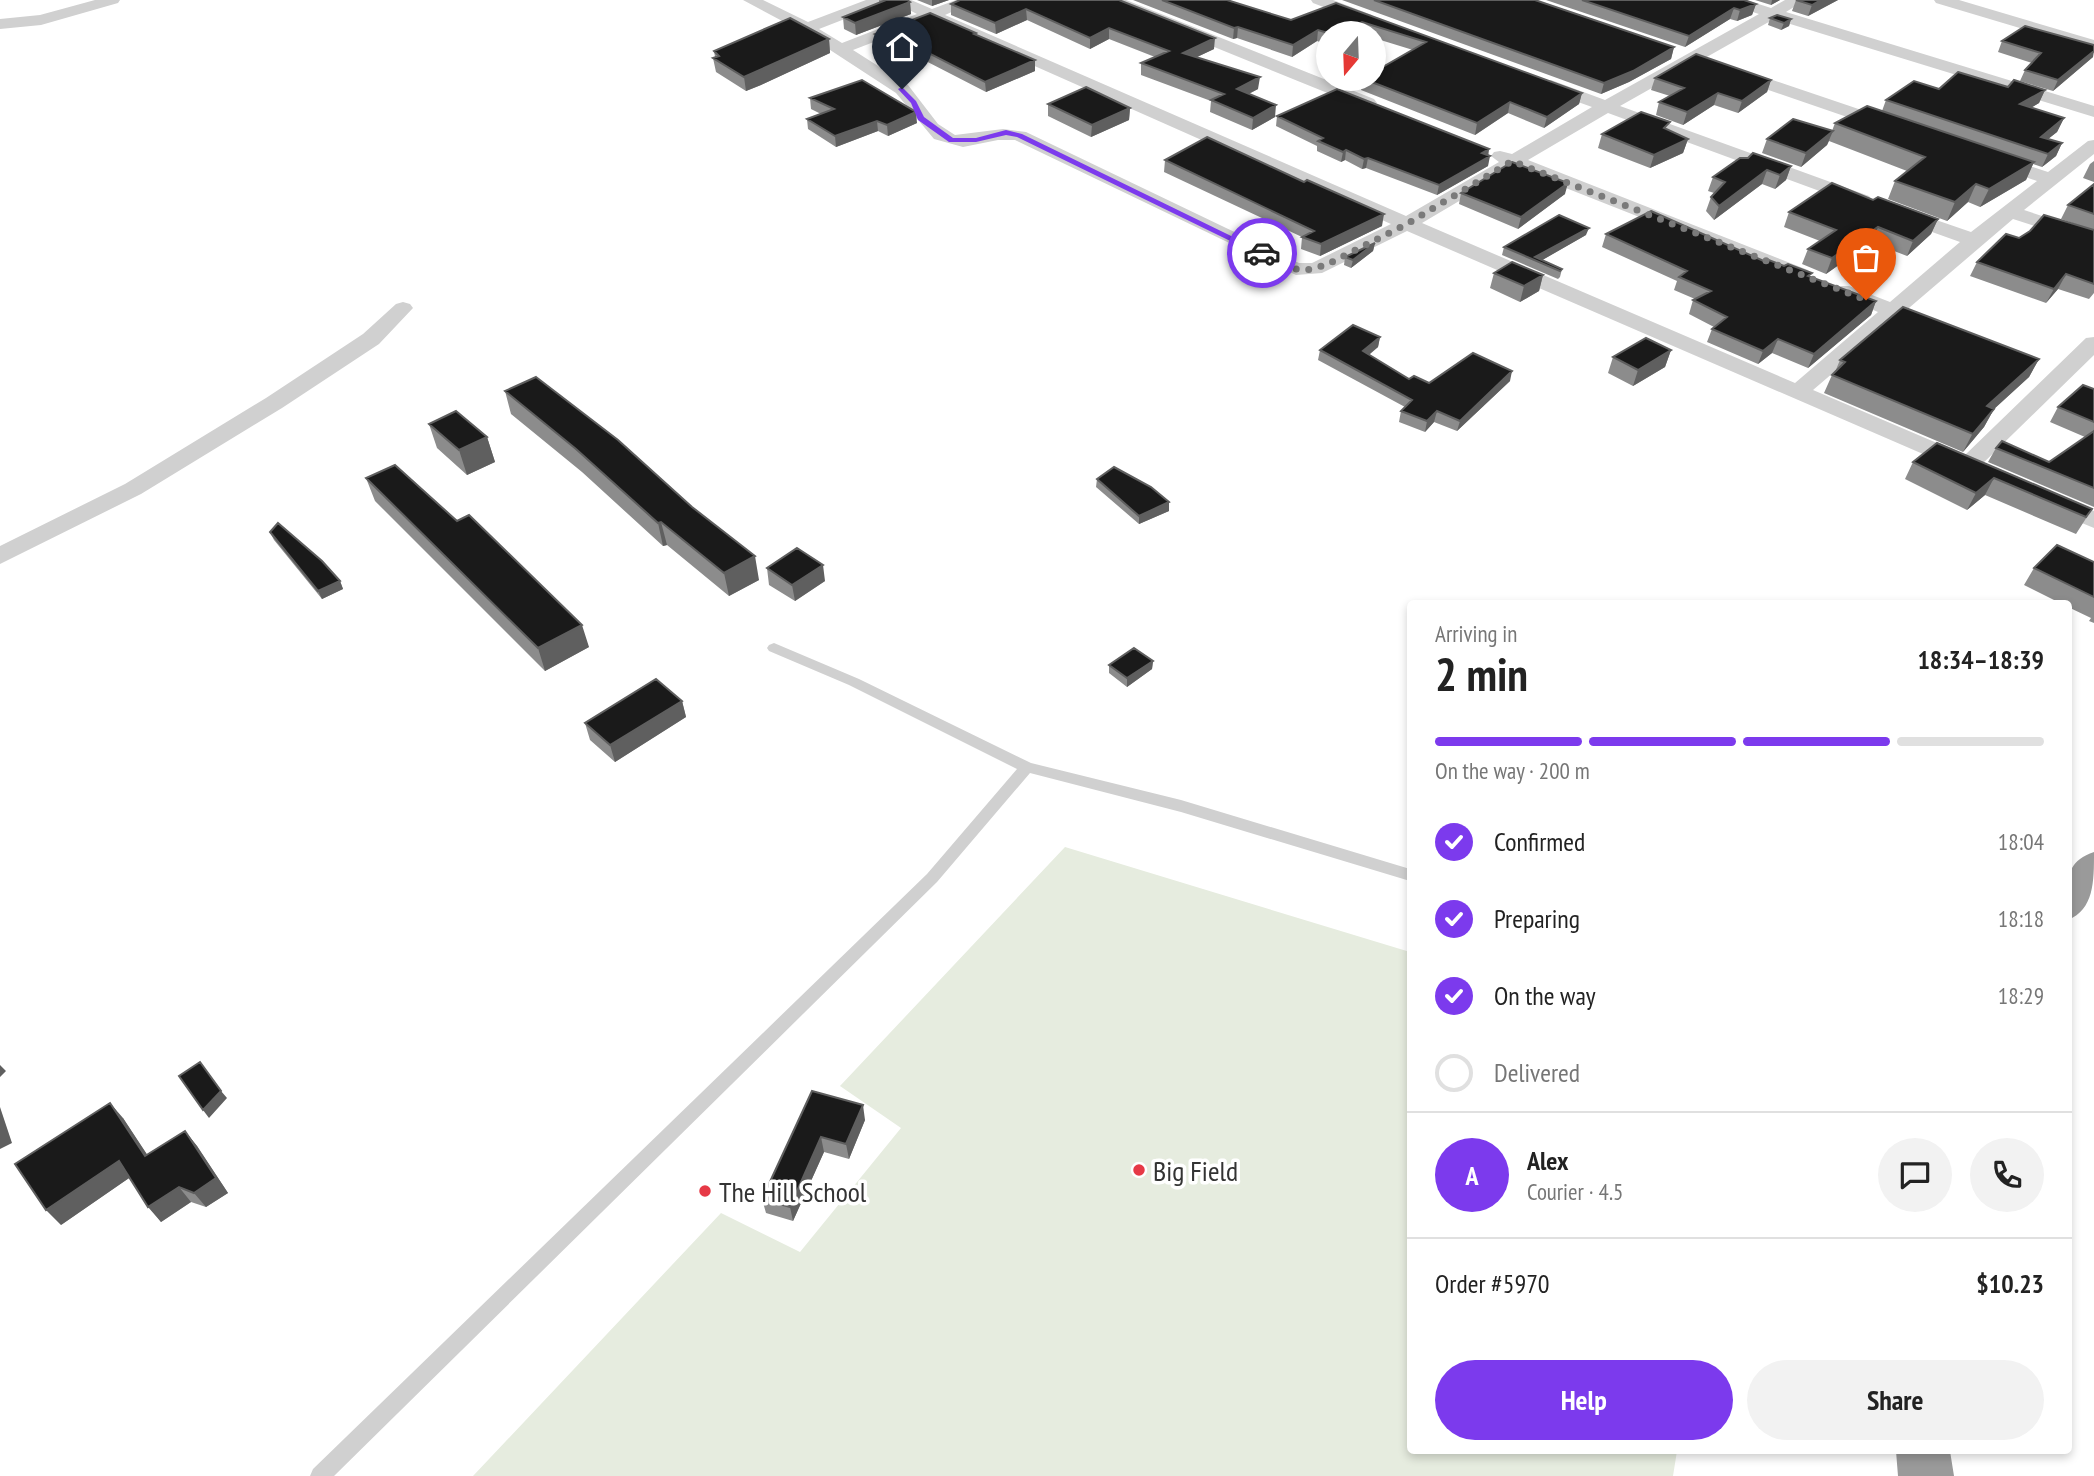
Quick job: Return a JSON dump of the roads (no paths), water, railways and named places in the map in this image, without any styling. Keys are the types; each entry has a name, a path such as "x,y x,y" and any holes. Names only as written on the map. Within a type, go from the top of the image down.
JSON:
{"highway":[{"path":"2072,898 2094,868"},
{"path":"1923,1454 1926,1476"}],"street":[{"path":"0,23 41,20 112,0"},
{"path":"751,0 807,28 902,89 914,102 920,118 945,138 961,142 1006,132 1020,136 1296,269 1307,270 1326,265 1407,224 1608,108 1690,57 1797,0"},
{"path":"807,28 880,0"},
{"path":"898,0 1407,224 1993,476"},
{"path":"838,50 970,0"},
{"path":"1112,0 1383,109"},
{"path":"1319,0 1376,21"},
{"path":"1730,0 2094,112"},
{"path":"1942,0 2094,45"},
{"path":"1664,49 1908,131"},
{"path":"1532,80 1973,240"},
{"path":"1797,393 1973,240 2094,145"},
{"path":"1486,150 1892,310"},
{"path":"1972,153 2050,179"},
{"path":"2009,211 2094,239"},
{"path":"0,556 133,489 274,403 371,339 403,308"},
{"path":"1968,465 2094,343"},
{"path":"2031,493 2094,520"}],"lane":[{"path":"774,648 854,682 1027,767 1181,806 1407,874"},
{"path":"320,1476 867,944 932,878 1027,767"}],"place":[{"name":"Big Field","path":"1139,1170"},
{"name":"The Hill School","path":"705,1191"}]}
